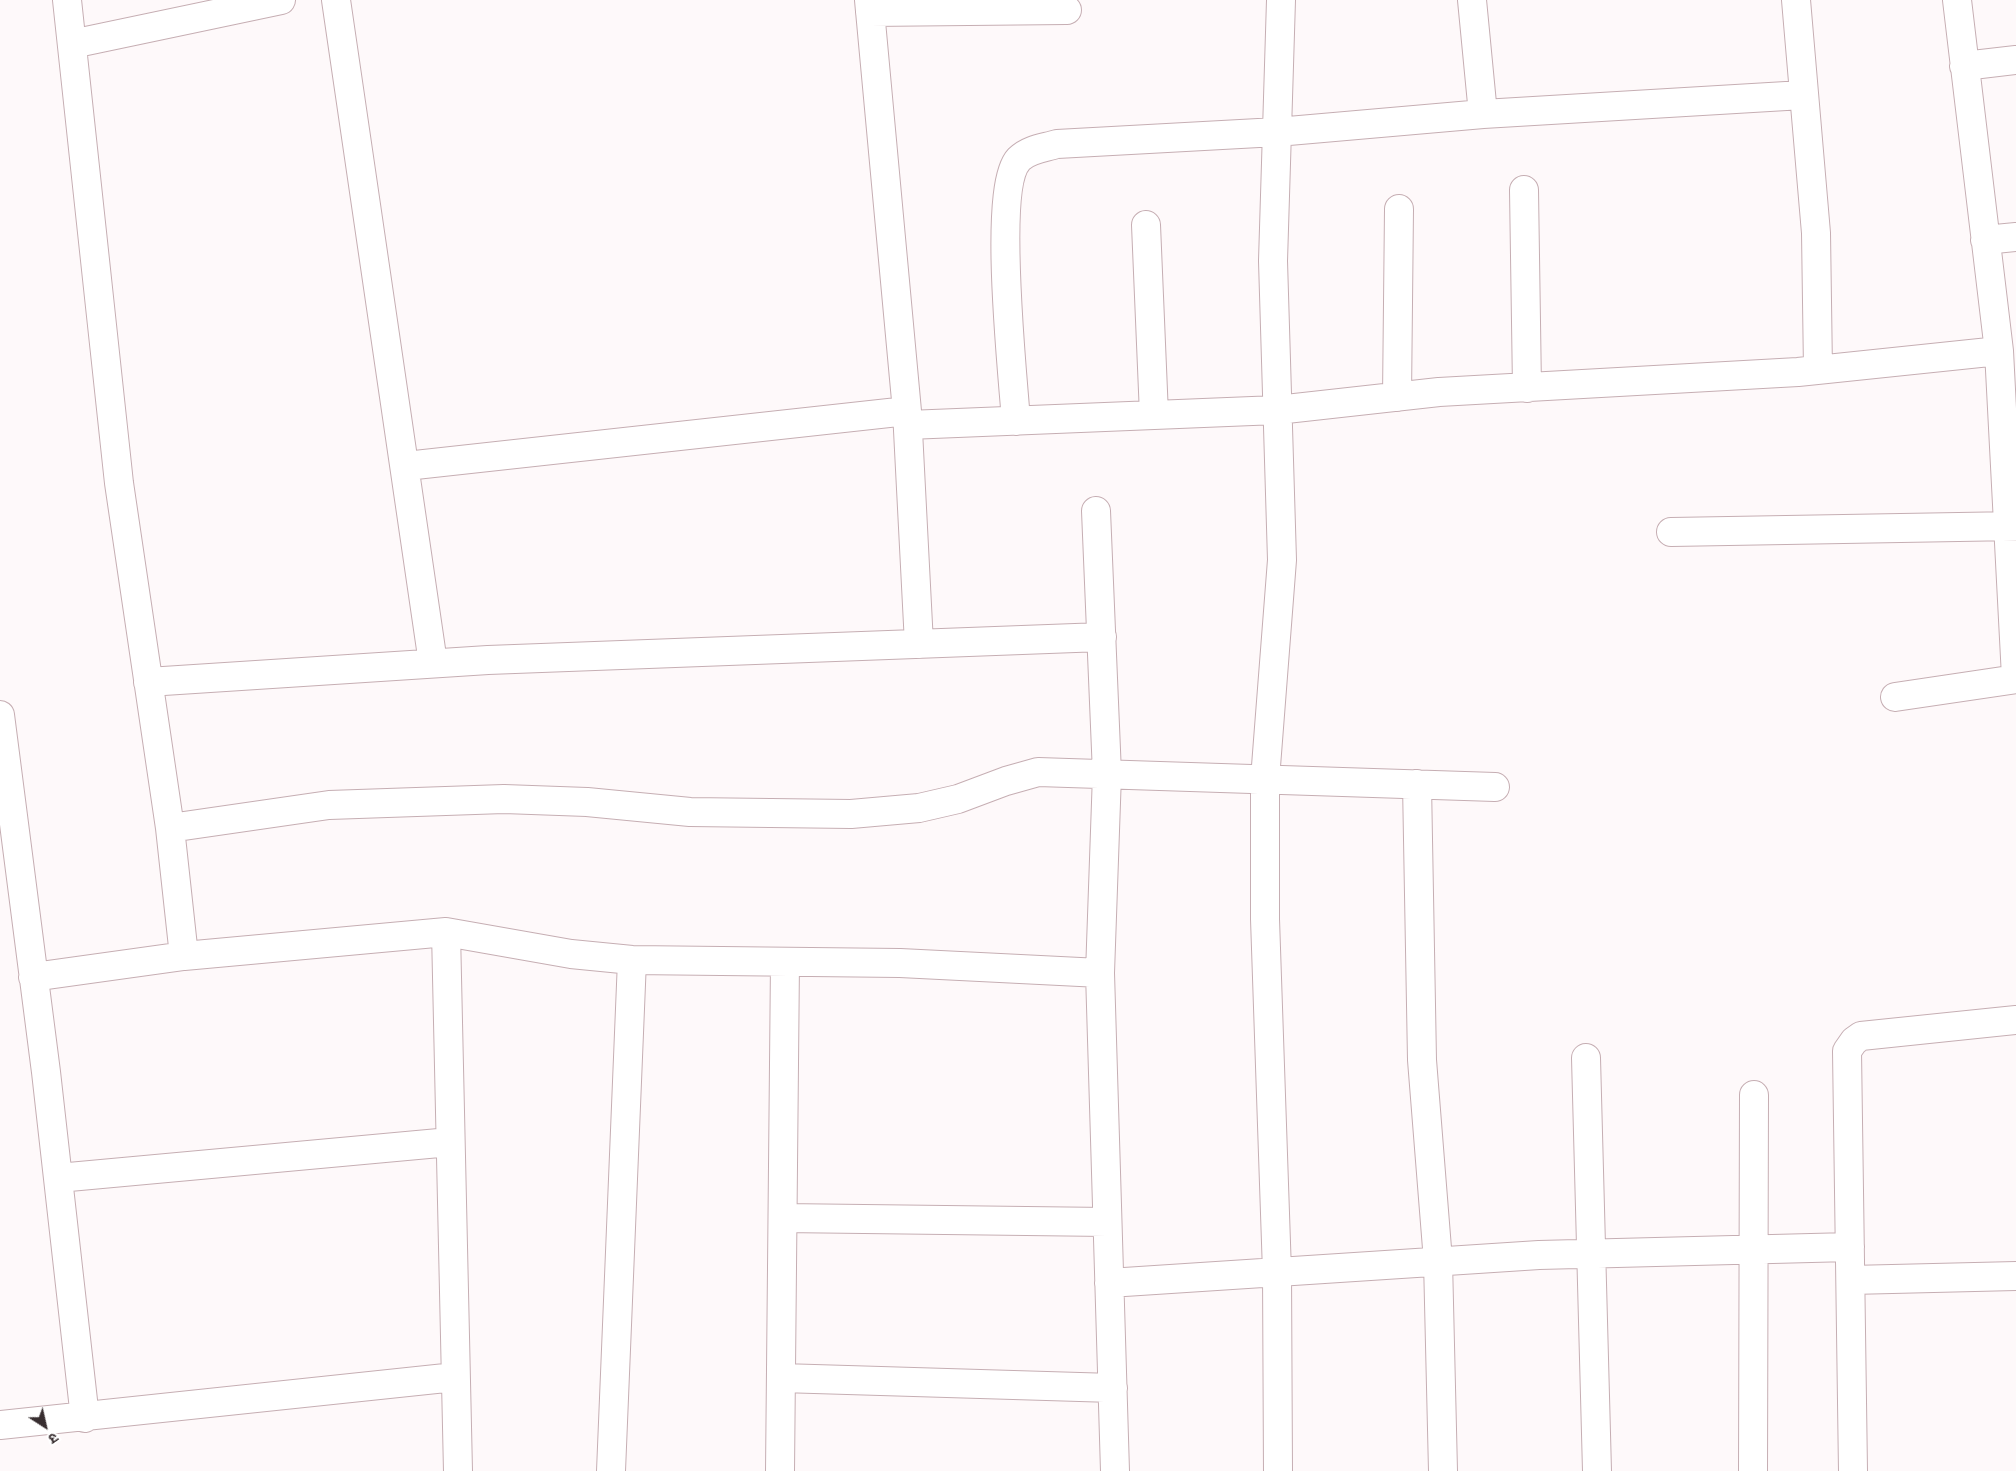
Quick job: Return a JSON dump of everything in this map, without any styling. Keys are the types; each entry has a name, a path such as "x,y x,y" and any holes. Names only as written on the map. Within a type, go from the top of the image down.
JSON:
{"street":[{"path":"67,0 119,483 170,828 184,956"},
{"path":"72,44 281,0"},
{"path":"336,0 406,466 433,663"},
{"path":"1278,1471 1277,1272 1265,919 1265,780 1282,560 1273,260 1280,0"},
{"path":"1472,0 1483,114"},
{"path":"1796,0 1816,233 1818,370"},
{"path":"1895,697 2016,678 2009,394 1999,351 1957,0"},
{"path":"919,644 908,418 869,6 1067,10"},
{"path":"1964,66 2016,60"},
{"path":"1016,421 1004,247 1009,180 1018,160 1031,150 1057,144 1277,132 1483,114 1803,95"},
{"path":"1524,190 1527,388"},
{"path":"1397,397 1399,209"},
{"path":"1146,225 1154,415"},
{"path":"1985,240 2016,237"},
{"path":"406,466 908,418 1016,421 1278,410 1397,397 1818,370 1999,351"},
{"path":"1096,511 1107,774 1100,973 1115,1471"},
{"path":"1671,532 2012,526"},
{"path":"148,682 433,663 1102,637"},
{"path":"0,715 34,977 84,1418"},
{"path":"170,828 329,805 504,799 587,802 690,812 851,814 919,808 958,799 1006,781 1038,772 1495,787"},
{"path":"1417,784 1422,1060 1438,1262 1443,1471"},
{"path":"34,977 184,956 446,932 562,953 632,960 900,963 1100,973"},
{"path":"446,932 458,1471"},
{"path":"611,1471 632,960"},
{"path":"780,1471 785,962"},
{"path":"1853,1471 1847,1051 1854,1041 1861,1036 1877,1033 2016,1020"},
{"path":"1586,1058 1597,1471"},
{"path":"1752,1471 1754,1095"},
{"path":"58,1178 450,1142"},
{"path":"783,1218 1107,1222"},
{"path":"1109,1283 1539,1255 1753,1251 1850,1247"},
{"path":"1851,1280 2016,1276"},
{"path":"0,1425 84,1418 455,1377"},
{"path":"781,1378 1112,1388"}]}
